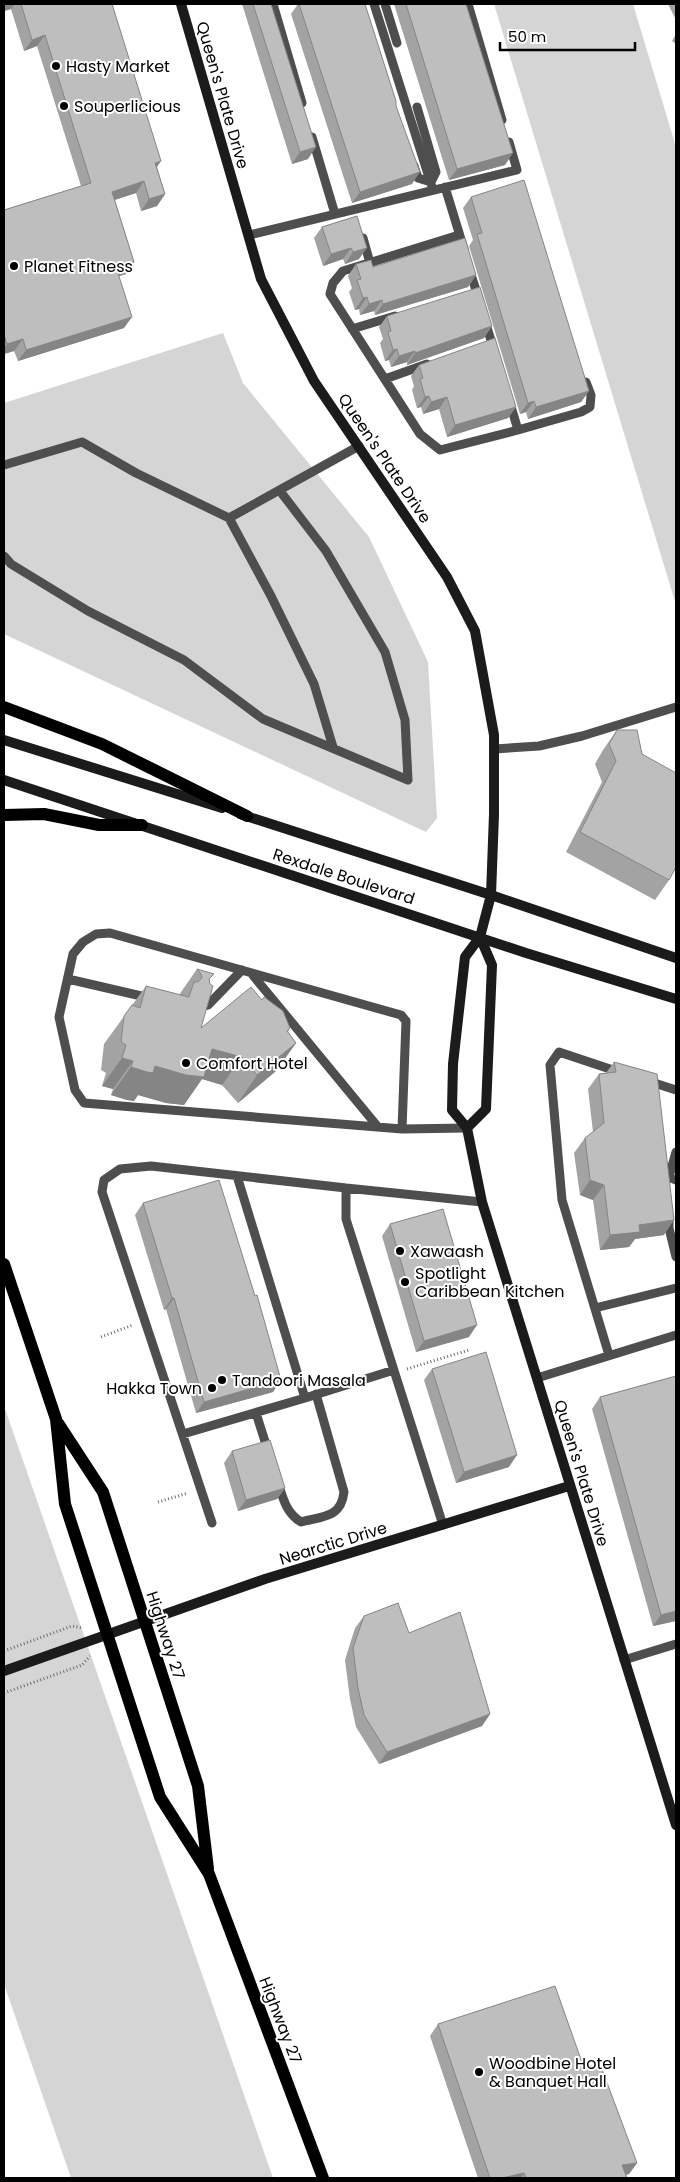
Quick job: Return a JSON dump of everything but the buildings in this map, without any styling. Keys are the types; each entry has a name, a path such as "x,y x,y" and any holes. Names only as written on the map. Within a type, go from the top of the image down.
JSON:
{"main road":[{"path":"4,707 102,744 247,816"},
{"path":"4,815 44,814 99,825 142,825"},
{"name":"Highway 27","path":"4,1264 56,1419 65,1504 109,1634 160,1797 208,1874 323,2178"},
{"name":"Highway 27","path":"56,1419 103,1492 198,1786 208,1874"}],"street":[{"name":"Queen's Plate Drive","path":"181,4 261,279 314,381 447,577 475,631 494,735 491,895 480,938 465,957 453,1064 452,1110 467,1128 482,1202 676,1825"},
{"name":"Rexdale Boulevard","path":"4,740 491,895 676,958"},
{"name":"Rexdale Boulevard","path":"4,780 480,938 676,999"},
{"path":"467,1128 486,1109 492,965 480,938"},
{"name":"Nearctic Drive","path":"4,1671 265,1579 569,1486"}],"lane":[{"path":"273,4 304,109"},
{"path":"374,4 432,186"},
{"path":"385,4 397,43"},
{"path":"468,4 520,179"},
{"path":"417,107 436,172 432,186"},
{"path":"309,128 334,214"},
{"path":"411,160 418,178 432,186 445,187 517,170"},
{"path":"248,235 334,214 357,218 432,186"},
{"path":"445,187 476,291 487,344 497,360"},
{"path":"357,218 370,263"},
{"path":"459,235 343,271 332,282 330,294 420,434 440,450 581,412 590,407 591,395 584,377"},
{"path":"467,294 476,291"},
{"path":"352,329 400,314"},
{"path":"384,379 438,361"},
{"path":"507,395 518,430"},
{"path":"4,466 82,442 136,473 229,518 271,596 314,684 333,747"},
{"path":"229,518 359,446"},
{"path":"4,556 11,564 88,612 184,660 263,719 408,780 406,720 384,652 326,551 280,491"},
{"path":"494,749 539,746 582,736 676,707"},
{"path":"402,1128 406,1021 401,1015 110,933 96,934 83,942 73,954 59,1018 75,1090 84,1103 378,1127 402,1128 467,1128"},
{"path":"195,1008 208,1006 246,972"},
{"path":"246,972 378,1127"},
{"path":"68,979 158,1000"},
{"path":"609,1356 562,1200 550,1065 559,1052 676,1090"},
{"path":"671,1181 676,1152"},
{"path":"212,1522 102,1192 104,1180 120,1169 151,1166 482,1202"},
{"path":"237,1176 305,1398"},
{"path":"346,1188 346,1218 444,1525"},
{"path":"669,1211 669,1228 676,1257"},
{"path":"595,1308 676,1288"},
{"path":"537,1378 676,1335"},
{"path":"183,1434 395,1371"},
{"path":"276,1474 287,1509 301,1522 336,1512 343,1504 344,1492 316,1394"},
{"path":"256,1413 270,1456"},
{"path":"624,1660 676,1644"}],"path":[{"path":"101,1336 145,1321"},
{"path":"395,1371 469,1350"},
{"path":"158,1502 201,1488"},
{"path":"4,1651 72,1626"},
{"path":"4,1693 82,1665"}],"shaded area":[{"path":"494,4 633,4 676,147 676,605"},
{"path":"223,333 243,383 369,537 428,662 437,818 426,832 4,634 4,403"},
{"path":"4,1406 273,2178 71,2178 4,1984"}],"place":[{"name":"Hasty Market","path":"56,66"},
{"name":"Souperlicious","path":"64,106"},
{"name":"Planet Fitness","path":"14,266"},
{"name":"Comfort Hotel","path":"186,1063"},
{"name":"Xawaash","path":"400,1251"},
{"name":"Spotlight Caribbean Kitchen","path":"405,1282"},
{"name":"Tandoori Masala","path":"222,1380"},
{"name":"Hakka Town","path":"212,1388"},
{"name":"Woodbine Hotel & Banquet Hall","path":"479,2072"}]}
